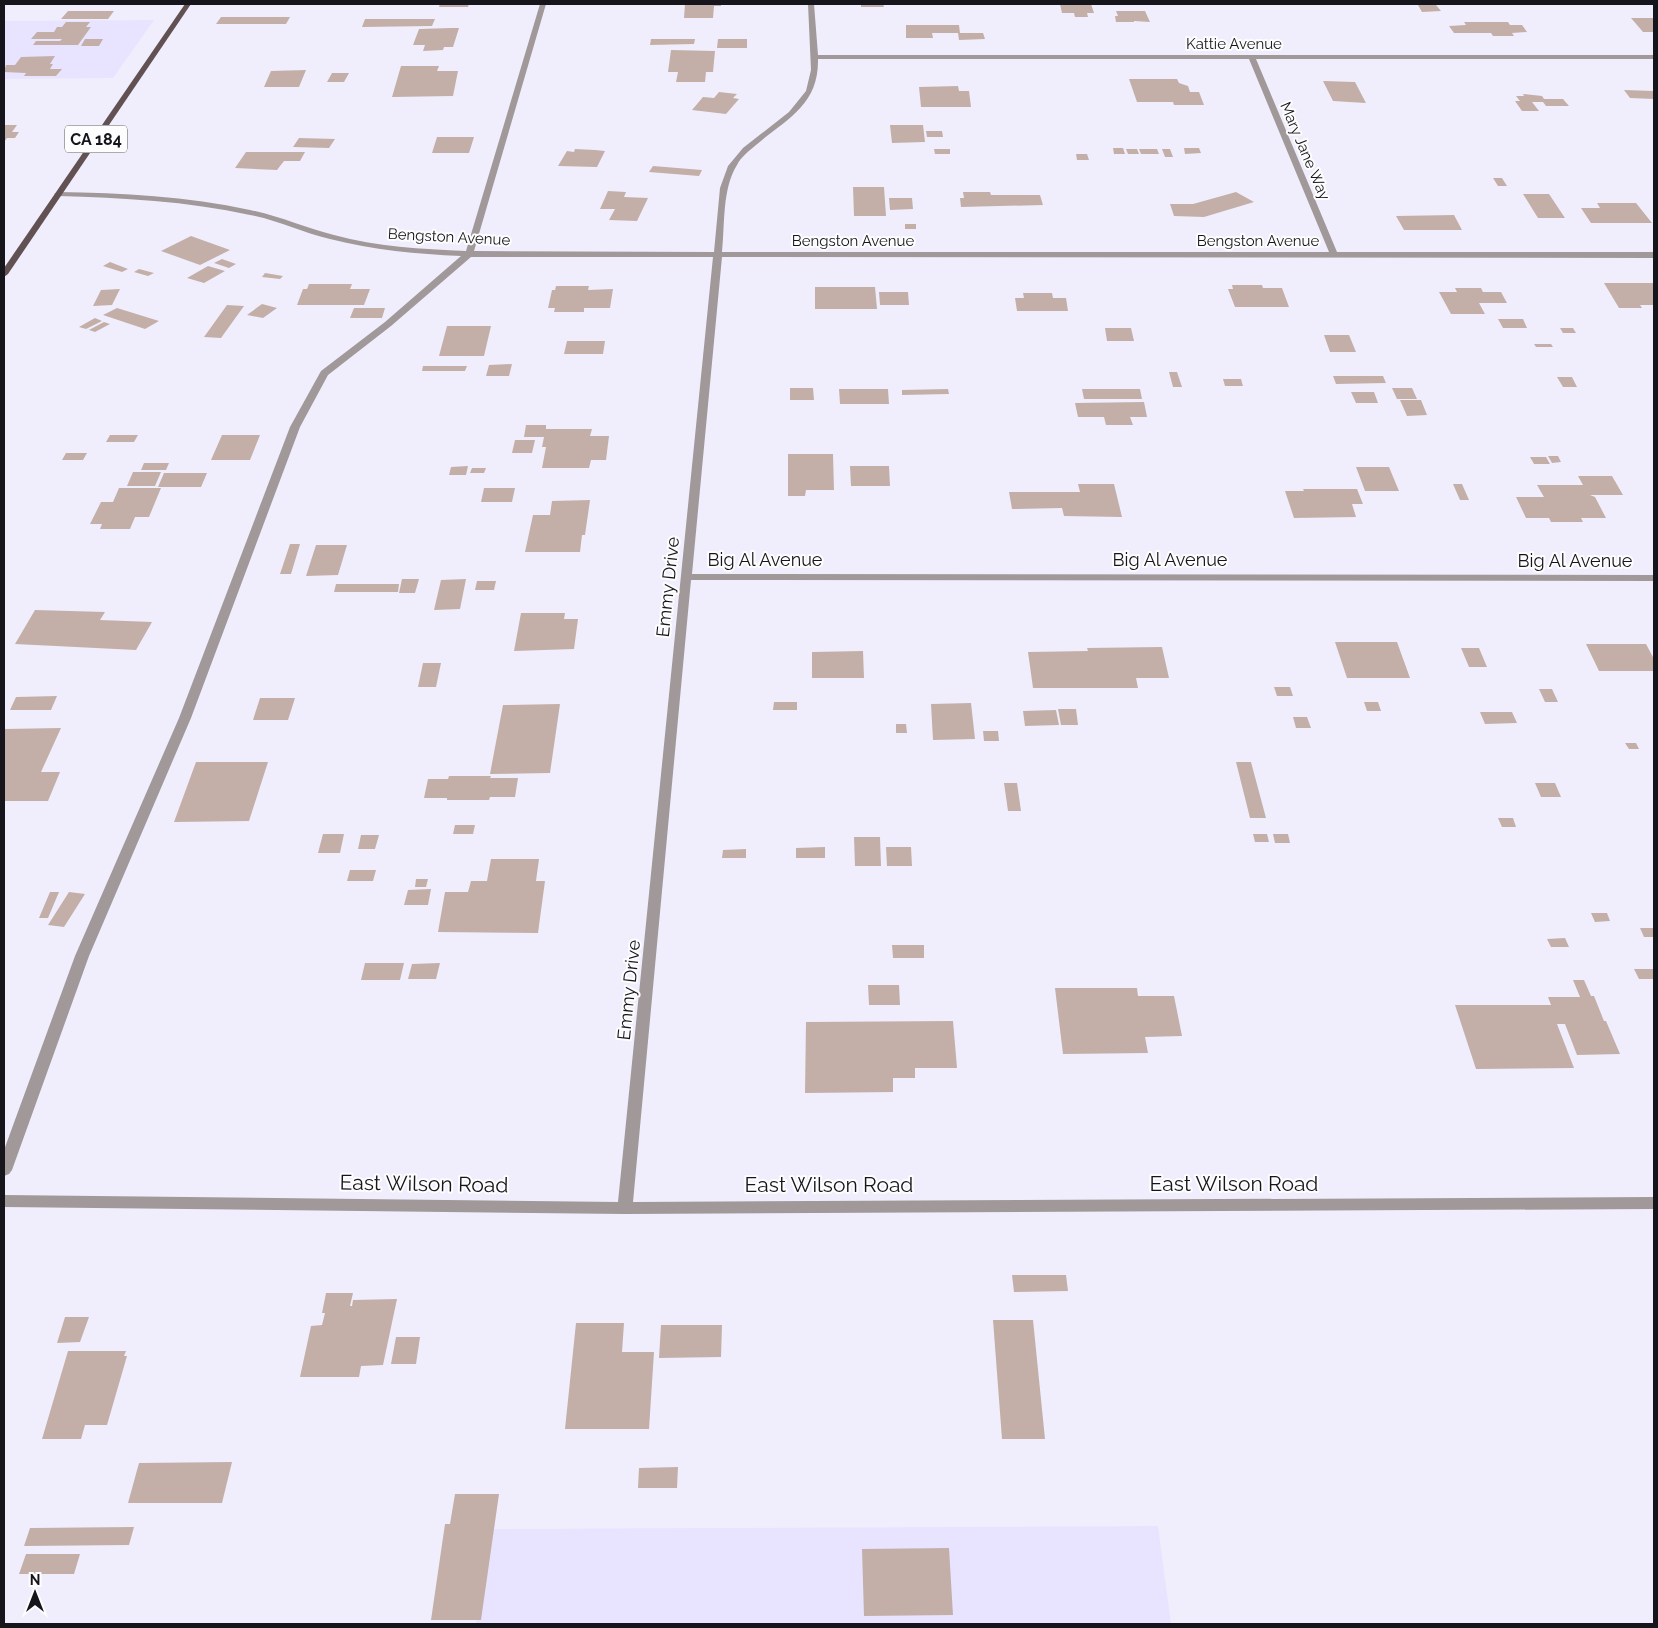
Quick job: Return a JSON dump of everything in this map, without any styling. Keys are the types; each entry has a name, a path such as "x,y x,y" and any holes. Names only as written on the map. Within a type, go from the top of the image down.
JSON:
{"main road":[{"name":"CA 184","path":"4,274 188,4"}],"street":[{"path":"4,1170 82,956 185,718 295,427 324,373 388,324 469,254 543,4"},
{"name":"Emmy Drive","path":"625,1208 724,188 734,161 761,137 788,117 805,97 814,77 811,4"},
{"name":"Kattie Avenue","path":"814,57 1654,57"},
{"name":"Mary Jane Way","path":"1252,57 1334,255"},
{"name":"Bengston Avenue","path":"58,194 110,195 207,204 260,215 329,236 371,246 418,252 469,254 1654,255"},
{"name":"Big Al Avenue","path":"686,577 1654,578"},
{"name":"East Wilson Road","path":"4,1201 625,1208 1654,1203"}],"shaded area":[{"path":"154,20 113,78 4,79 4,21"},
{"path":"1158,1526 1171,1624 476,1624 488,1529"}],"building":[{"path":"440,4 469,4 468,7 439,7"},
{"path":"685,4 721,4 721,6 714,6 713,18 684,18"},
{"path":"861,4 883,4 884,7 861,7"},
{"path":"1060,4 1091,4 1094,13 1087,13 1088,17 1075,17 1074,13 1062,13"},
{"path":"1418,5 1436,5 1441,11 1422,12"},
{"path":"68,11 114,11 108,19 61,19"},
{"path":"1116,11 1145,11 1150,22 1116,22 1115,16 1118,16"},
{"path":"221,17 290,17 286,24 216,24"},
{"path":"1631,18 1654,18 1654,32 1643,32"},
{"path":"365,19 435,19 432,26 362,27"},
{"path":"66,22 90,22 86,27 91,27 78,45 33,45 36,41 60,41 62,39 31,39 37,32 54,32 57,27 62,27"},
{"path":"1464,22 1508,22 1510,25 1522,25 1527,32 1512,33 1514,36 1493,36 1491,33 1454,33 1449,26 1466,25"},
{"path":"906,25 959,25 960,33 983,33 985,39 959,40 958,33 932,33 933,38 906,38"},
{"path":"459,28 453,47 444,47 443,50 423,51 425,45 413,45 419,29"},
{"path":"85,39 103,39 99,46 81,46"},
{"path":"651,39 695,39 694,44 650,45"},
{"path":"718,39 747,39 747,48 717,48"},
{"path":"671,50 715,51 713,72 706,72 705,82 676,82 678,72 668,72"},
{"path":"55,56 50,64 53,64 50,69 62,69 56,76 24,76 26,73 4,72 6,65 15,65 21,57"},
{"path":"401,66 439,66 437,71 458,71 453,96 392,97"},
{"path":"306,70 299,87 264,87 271,71"},
{"path":"332,73 349,73 344,82 327,82"},
{"path":"1129,79 1177,79 1179,83 1188,86 1190,92 1199,92 1204,105 1174,105 1173,102 1137,102"},
{"path":"1323,81 1355,82 1366,103 1333,101"},
{"path":"958,86 959,91 969,91 971,107 921,107 919,87"},
{"path":"1624,90 1654,91 1654,99 1630,98"},
{"path":"719,92 737,94 733,98 739,99 726,114 692,110 703,97 714,98"},
{"path":"1523,94 1542,96 1544,99 1563,99 1569,106 1546,106 1543,102 1532,102 1539,111 1522,111 1515,101 1520,101 1516,96 1524,96"},
{"path":"4,125 17,125 12,132 19,132 15,138 7,138 4,142"},
{"path":"890,125 923,125 925,142 892,143"},
{"path":"926,131 942,131 943,137 927,137"},
{"path":"437,137 474,137 469,153 432,153"},
{"path":"299,138 335,139 329,148 293,147"},
{"path":"1113,148 1123,148 1125,154 1114,154"},
{"path":"1184,148 1199,148 1201,153 1185,154"},
{"path":"575,149 605,151 597,167 558,166 567,151 574,152"},
{"path":"934,149 950,149 950,154 935,154"},
{"path":"1126,149 1137,149 1139,154 1128,154"},
{"path":"1139,149 1157,149 1159,154 1141,154"},
{"path":"1162,149 1170,149 1173,157 1165,157"},
{"path":"246,152 305,152 300,161 284,161 277,170 235,168"},
{"path":"1076,154 1087,154 1089,160 1077,160"},
{"path":"653,166 702,170 699,176 649,172"},
{"path":"1493,178 1502,178 1507,186 1498,186"},
{"path":"853,187 884,187 886,216 854,216"},
{"path":"608,191 626,192 624,197 648,198 637,221 609,220 615,209 600,209"},
{"path":"963,192 990,192 991,195 1040,195 1043,205 961,207 960,198 964,198"},
{"path":"1236,192 1254,202 1204,217 1174,216 1170,204 1193,204"},
{"path":"1523,194 1549,194 1565,218 1538,218"},
{"path":"889,198 912,198 913,209 890,210"},
{"path":"1597,203 1636,203 1652,223 1591,223 1581,208 1600,208"},
{"path":"1454,215 1462,230 1404,230 1396,216"},
{"path":"905,224 916,224 916,229 905,229"},
{"path":"191,236 230,250 200,265 161,251"},
{"path":"222,259 236,264 229,268 214,263"},
{"path":"110,262 128,269 122,272 103,266"},
{"path":"208,266 225,271 204,283 187,278"},
{"path":"139,269 154,273 148,276 134,272"},
{"path":"265,273 283,276 280,279 262,277"},
{"path":"1604,283 1654,283 1654,305 1640,305 1642,308 1619,308"},
{"path":"309,284 352,284 350,289 370,289 364,305 297,305 303,289 307,289"},
{"path":"1232,285 1262,285 1263,288 1282,288 1289,307 1235,307 1228,289 1233,289"},
{"path":"556,286 589,286 588,290 613,289 610,308 584,308 584,312 554,312 555,308 548,308 552,290 555,290"},
{"path":"815,287 875,287 877,309 815,309"},
{"path":"1455,288 1481,288 1483,292 1501,292 1507,303 1479,303 1485,314 1451,314 1439,292 1457,292"},
{"path":"120,289 112,305 93,306 101,290"},
{"path":"879,292 908,292 909,305 880,305"},
{"path":"1023,293 1052,293 1053,298 1066,298 1068,311 1017,311 1015,298 1024,298"},
{"path":"262,304 277,308 263,318 247,315"},
{"path":"227,305 244,306 221,338 204,337"},
{"path":"117,308 159,321 145,329 103,315"},
{"path":"354,308 385,308 382,318 350,318"},
{"path":"95,318 102,321 86,329 79,327"},
{"path":"1498,319 1523,319 1527,328 1503,328"},
{"path":"104,322 110,324 95,332 89,330"},
{"path":"447,326 491,326 484,356 439,356"},
{"path":"1105,328 1131,328 1134,341 1107,341"},
{"path":"1560,328 1573,328 1576,333 1563,333"},
{"path":"1324,335 1349,335 1356,352 1330,352"},
{"path":"567,341 605,341 603,354 564,354"},
{"path":"1534,344 1551,344 1553,347 1536,347"},
{"path":"512,364 509,376 486,376 489,365"},
{"path":"423,366 467,366 465,371 422,371"},
{"path":"1169,372 1177,372 1182,387 1173,387"},
{"path":"1333,376 1383,376 1386,383 1336,384"},
{"path":"1557,377 1572,377 1577,387 1563,387"},
{"path":"1223,379 1241,379 1243,386 1225,386"},
{"path":"790,388 813,388 814,400 790,400"},
{"path":"1392,388 1412,388 1417,399 1397,399"},
{"path":"839,389 888,389 889,404 840,404"},
{"path":"948,389 949,394 902,395 902,390"},
{"path":"1082,389 1140,389 1142,399 1084,399"},
{"path":"1351,392 1374,392 1378,403 1356,403"},
{"path":"1400,400 1421,400 1427,415 1407,416"},
{"path":"1144,402 1147,417 1130,417 1133,425 1106,425 1104,417 1078,417 1075,403"},
{"path":"526,425 546,425 546,429 592,429 590,436 609,436 606,460 591,460 589,468 542,468 546,447 542,447 544,437 524,437"},
{"path":"110,435 138,435 134,442 106,442"},
{"path":"222,435 260,435 250,460 211,460"},
{"path":"515,440 535,440 532,453 512,453"},
{"path":"66,453 87,453 83,460 62,460"},
{"path":"788,454 833,454 834,490 806,490 805,496 788,496"},
{"path":"1548,456 1558,456 1561,462 1552,463"},
{"path":"1530,457 1546,457 1550,464 1534,464"},
{"path":"144,463 169,463 166,470 141,470"},
{"path":"468,466 466,475 449,475 451,467"},
{"path":"850,466 889,466 890,486 851,486"},
{"path":"1356,467 1389,467 1399,491 1365,491"},
{"path":"472,468 486,468 484,473 470,473"},
{"path":"133,472 161,472 155,486 127,486"},
{"path":"164,473 207,473 201,487 158,487"},
{"path":"1578,476 1612,476 1623,495 1590,495 1595,497 1606,518 1581,518 1583,522 1551,522 1549,518 1526,518 1516,497 1544,497 1537,485 1583,485"},
{"path":"1078,484 1114,484 1122,517 1064,516 1062,508 1012,509 1009,492 1080,492"},
{"path":"1453,484 1462,484 1469,500 1460,500"},
{"path":"119,488 161,488 149,517 135,517 130,529 100,529 102,524 90,524 101,502 113,502"},
{"path":"484,488 515,488 512,502 481,502"},
{"path":"1303,489 1357,489 1363,504 1352,504 1356,517 1294,518 1285,491 1304,491"},
{"path":"590,500 585,535 582,535 580,552 525,552 533,515 550,515 552,501"},
{"path":"290,544 300,544 291,574 280,574"},
{"path":"316,545 347,545 338,575 306,576"},
{"path":"402,579 419,579 415,593 399,593"},
{"path":"466,579 460,609 434,610 441,580"},
{"path":"477,581 496,581 494,590 475,590"},
{"path":"336,584 399,584 398,592 334,592"},
{"path":"35,610 105,612 100,620 152,622 136,650 15,644"},
{"path":"521,613 565,613 564,619 578,619 574,649 514,651"},
{"path":"1335,642 1397,642 1410,678 1347,678"},
{"path":"1586,644 1646,644 1654,659 1654,671 1599,671"},
{"path":"1162,647 1169,678 1136,678 1138,688 1033,688 1028,652 1088,651 1087,648"},
{"path":"1461,648 1479,648 1487,667 1469,667"},
{"path":"863,651 864,678 812,678 812,652"},
{"path":"423,663 441,663 436,687 418,687"},
{"path":"1274,687 1290,687 1293,696 1277,696"},
{"path":"1539,689 1552,689 1558,702 1545,702"},
{"path":"57,696 51,710 10,710 16,697"},
{"path":"260,698 295,698 288,720 253,720"},
{"path":"774,702 797,702 797,710 773,710"},
{"path":"1364,702 1378,702 1381,711 1367,711"},
{"path":"971,703 975,739 933,740 931,704"},
{"path":"560,704 550,773 490,774 503,705"},
{"path":"1058,709 1076,709 1078,725 1061,725"},
{"path":"1056,710 1059,725 1025,726 1023,711"},
{"path":"1480,712 1512,712 1517,723 1485,724"},
{"path":"1293,717 1307,717 1311,728 1296,728"},
{"path":"896,724 906,724 907,733 896,733"},
{"path":"61,728 41,772 60,772 48,801 4,801 4,729"},
{"path":"983,731 998,731 999,741 984,741"},
{"path":"1625,743 1636,743 1639,749 1629,749"},
{"path":"196,762 268,762 249,821 174,822"},
{"path":"1236,762 1251,762 1266,818 1250,818"},
{"path":"449,776 518,778 515,797 490,797 489,800 424,798 428,779 448,779"},
{"path":"1004,783 1017,783 1021,811 1008,811"},
{"path":"1535,783 1555,783 1561,797 1541,797"},
{"path":"1498,818 1513,818 1516,827 1502,827"},
{"path":"455,825 475,825 473,834 453,834"},
{"path":"323,834 344,834 340,853 318,853"},
{"path":"1253,834 1267,834 1269,842 1255,842"},
{"path":"1273,834 1288,834 1290,843 1275,843"},
{"path":"361,835 379,835 375,849 358,849"},
{"path":"854,837 880,837 881,866 855,866"},
{"path":"825,847 825,858 796,858 796,848"},
{"path":"886,847 911,847 912,866 887,866"},
{"path":"746,849 746,858 722,858 723,850"},
{"path":"491,859 539,859 536,881 545,881 538,933 438,932 445,892 468,892 471,881 487,881"},
{"path":"350,870 376,870 373,881 347,881"},
{"path":"416,879 428,879 426,887 415,887"},
{"path":"431,889 428,905 404,905 408,890"},
{"path":"50,892 59,892 48,918 39,918"},
{"path":"69,892 85,894 64,927 48,925"},
{"path":"1591,913 1607,913 1610,921 1595,922"},
{"path":"1640,928 1653,928 1654,937 1644,937"},
{"path":"1565,938 1569,947 1551,947 1547,939"},
{"path":"892,945 924,945 924,958 893,958"},
{"path":"365,963 404,963 400,980 361,980"},
{"path":"440,963 436,979 408,979 412,964"},
{"path":"1634,969 1654,969 1654,979 1639,979"},
{"path":"1573,980 1584,980 1591,996 1594,996 1620,1054 1577,1055 1565,1024 1557,1024 1574,1068 1476,1069 1455,1005 1551,1005 1548,997 1580,997"},
{"path":"868,985 899,985 900,1005 869,1005"},
{"path":"1055,988 1137,988 1138,996 1174,996 1182,1036 1145,1037 1148,1053 1063,1054"},
{"path":"953,1021 957,1068 915,1068 915,1078 893,1078 893,1092 805,1093 806,1022"},
{"path":"1012,1275 1066,1275 1068,1291 1014,1292"},
{"path":"326,1293 353,1293 350,1306 352,1306 353,1300 397,1299 383,1365 361,1366 359,1377 300,1377 311,1326 322,1325"},
{"path":"65,1317 89,1317 80,1342 57,1343"},
{"path":"993,1320 1033,1320 1045,1439 1002,1439"},
{"path":"576,1323 624,1323 622,1352 654,1352 649,1429 565,1429"},
{"path":"661,1325 722,1325 721,1357 659,1358"},
{"path":"396,1337 420,1337 416,1364 391,1364"},
{"path":"68,1351 126,1351 124,1356 127,1356 107,1425 85,1425 81,1439 42,1439"},
{"path":"232,1462 222,1503 128,1503 139,1463"},
{"path":"678,1467 677,1488 638,1488 639,1468"},
{"path":"455,1494 499,1494 481,1620 431,1620 445,1524 450,1524"},
{"path":"134,1527 129,1545 24,1546 30,1528"},
{"path":"949,1548 953,1615 864,1616 862,1549"},
{"path":"26,1554 80,1554 74,1574 19,1574"}]}
